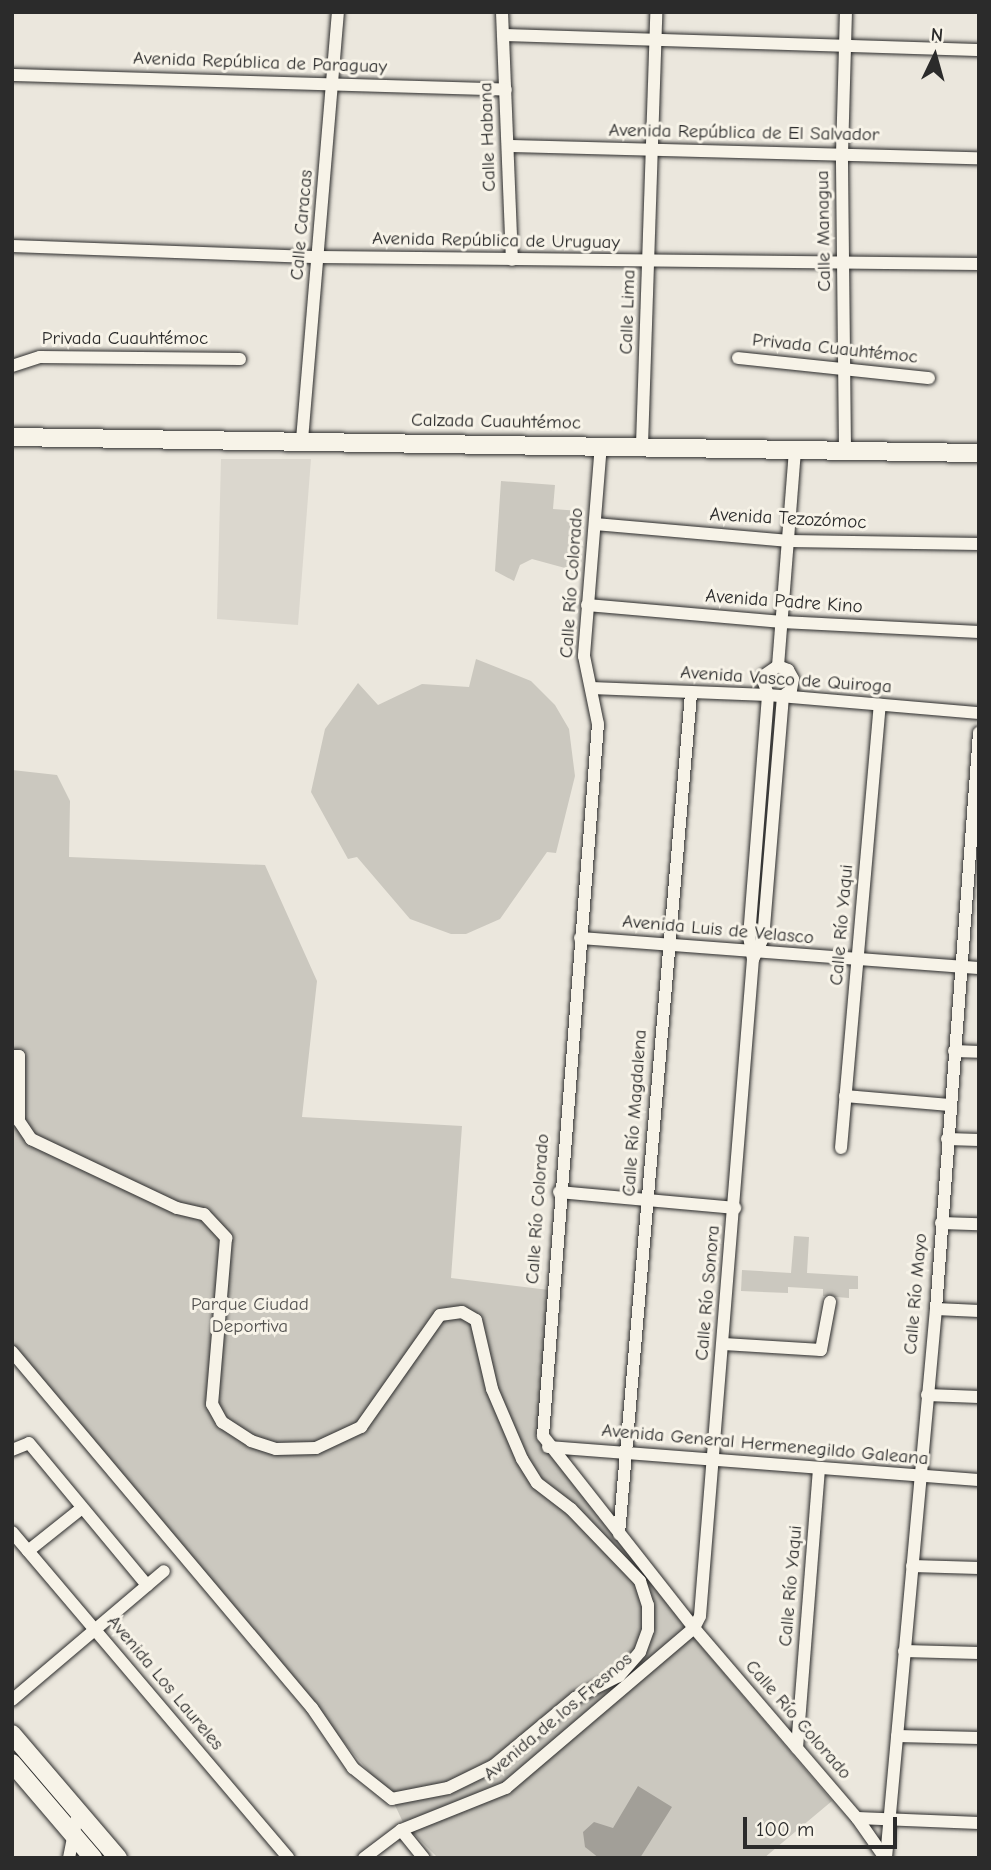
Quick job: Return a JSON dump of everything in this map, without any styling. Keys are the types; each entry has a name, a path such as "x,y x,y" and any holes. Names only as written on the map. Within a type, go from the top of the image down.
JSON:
{"main road":[{"name":"Calzada Cuauhtémoc","path":"12,437 642,444 979,453"},
{"path":"12,1734 118,1858"},
{"path":"12,1763 93,1858"}],"street":[{"name":"Calle Caracas","path":"302,440 338,12"},
{"name":"Calle Habana","path":"502,12 512,260"},
{"name":"Calle Lima","path":"642,444 656,12"},
{"name":"Calle Managua","path":"845,450 842,154 846,12"},
{"path":"503,35 655,43 979,50"},
{"name":"Avenida República de Paraguay","path":"12,75 506,90"},
{"name":"Avenida República de El Salvador","path":"508,146 979,158"},
{"name":"Avenida República de Uruguay","path":"12,246 319,257 648,262 843,260 979,264"},
{"name":"Privada Cuauhtémoc","path":"12,366 40,357 240,359"},
{"name":"Privada Cuauhtémoc","path":"738,358 846,372 929,378"},
{"name":"Calle Río Colorado","path":"601,444 584,667 598,724 542,1420 548,1447 694,1628 857,1818 886,1858"},
{"name":"Calle Río Sonora","path":"778,666 795,449"},
{"name":"Avenida Tezozómoc","path":"595,524 789,541 979,544"},
{"name":"Avenida Padre Kino","path":"587,605 782,622 979,632"},
{"name":"Calle Río Sonora","path":"694,1628 703,1605 754,954 768,695 762,677 778,666"},
{"name":"Calle Río Sonora","path":"754,954 763,938 783,696 791,690 793,679 788,670 778,666"},
{"name":"Avenida Vasco de Quiroga","path":"591,688 768,695 979,713"},
{"name":"Calle Río Magdalena","path":"619,1534 648,1200 666,944 691,694"},
{"name":"Calle Río Yaqui","path":"841,1148 880,705"},
{"name":"Calle Río Mayo","path":"886,1858 936,1309 961,967 973,882 979,733"},
{"name":"Avenida Luis de Velasco","path":"580,938 754,954 979,968"},
{"path":"954,1051 979,1052"},
{"path":"12,1056 19,1056 19,1121 31,1139 177,1208 204,1213 226,1238 212,1404 222,1422 251,1441 276,1449 316,1448 360,1427 440,1315 462,1312 476,1320 492,1389 522,1459 537,1482 571,1509 640,1581 648,1605 648,1630 640,1651 619,1676 575,1698 493,1766 448,1788 392,1799 353,1768 312,1708 12,1352"},
{"path":"845,1096 950,1105"},
{"path":"947,1139 979,1140"},
{"path":"559,1192 735,1208"},
{"path":"941,1223 979,1224"},
{"path":"724,1344 821,1350 830,1302"},
{"path":"936,1309 979,1311"},
{"path":"927,1395 979,1397"},
{"path":"12,1450 29,1443 147,1585"},
{"name":"Avenida General Hermenegildo Galeana","path":"548,1447 919,1478 979,1480"},
{"name":"Calle Río Yaqui","path":"797,1748 819,1469"},
{"path":"28,1551 82,1508"},
{"name":"Avenida Los Laureles","path":"12,1532 288,1858"},
{"path":"912,1566 979,1568"},
{"path":"12,1700 164,1571"},
{"name":"Avenida de los Fresnos","path":"364,1858 401,1830 506,1788 694,1628"},
{"path":"904,1651 979,1653"},
{"path":"897,1736 979,1738"},
{"path":"69,1858 78,1812"},
{"path":"857,1818 979,1823"},
{"path":"401,1830 424,1858"}],"shaded area":[{"path":"221,459 311,459 298,625 217,619"},
{"path":"638,1786 672,1807 640,1858 599,1858 585,1847 583,1832 594,1822 613,1828"}],"green space":[{"path":"501,481 555,485 553,509 580,511 576,571 532,559 520,565 514,581 495,571"},
{"path":"476,659 531,681 555,705 569,729 575,776 556,853 547,852 500,919 466,934 451,934 410,919 357,857 348,859 311,792 325,729 358,683 378,705 422,684 469,687"},
{"name":"Parque Ciudad Deportiva","path":"12,770 57,775 70,801 69,857 265,865 317,981 302,1117 462,1126 451,1278 549,1290 543,1445 694,1638 832,1801 764,1858 438,1858 414,1834 409,1835 392,1799 12,1352"},
{"path":"794,1236 809,1237 807,1273 858,1276 858,1289 849,1289 849,1298 823,1296 823,1289 788,1287 788,1293 741,1291 742,1270 791,1273"}]}
